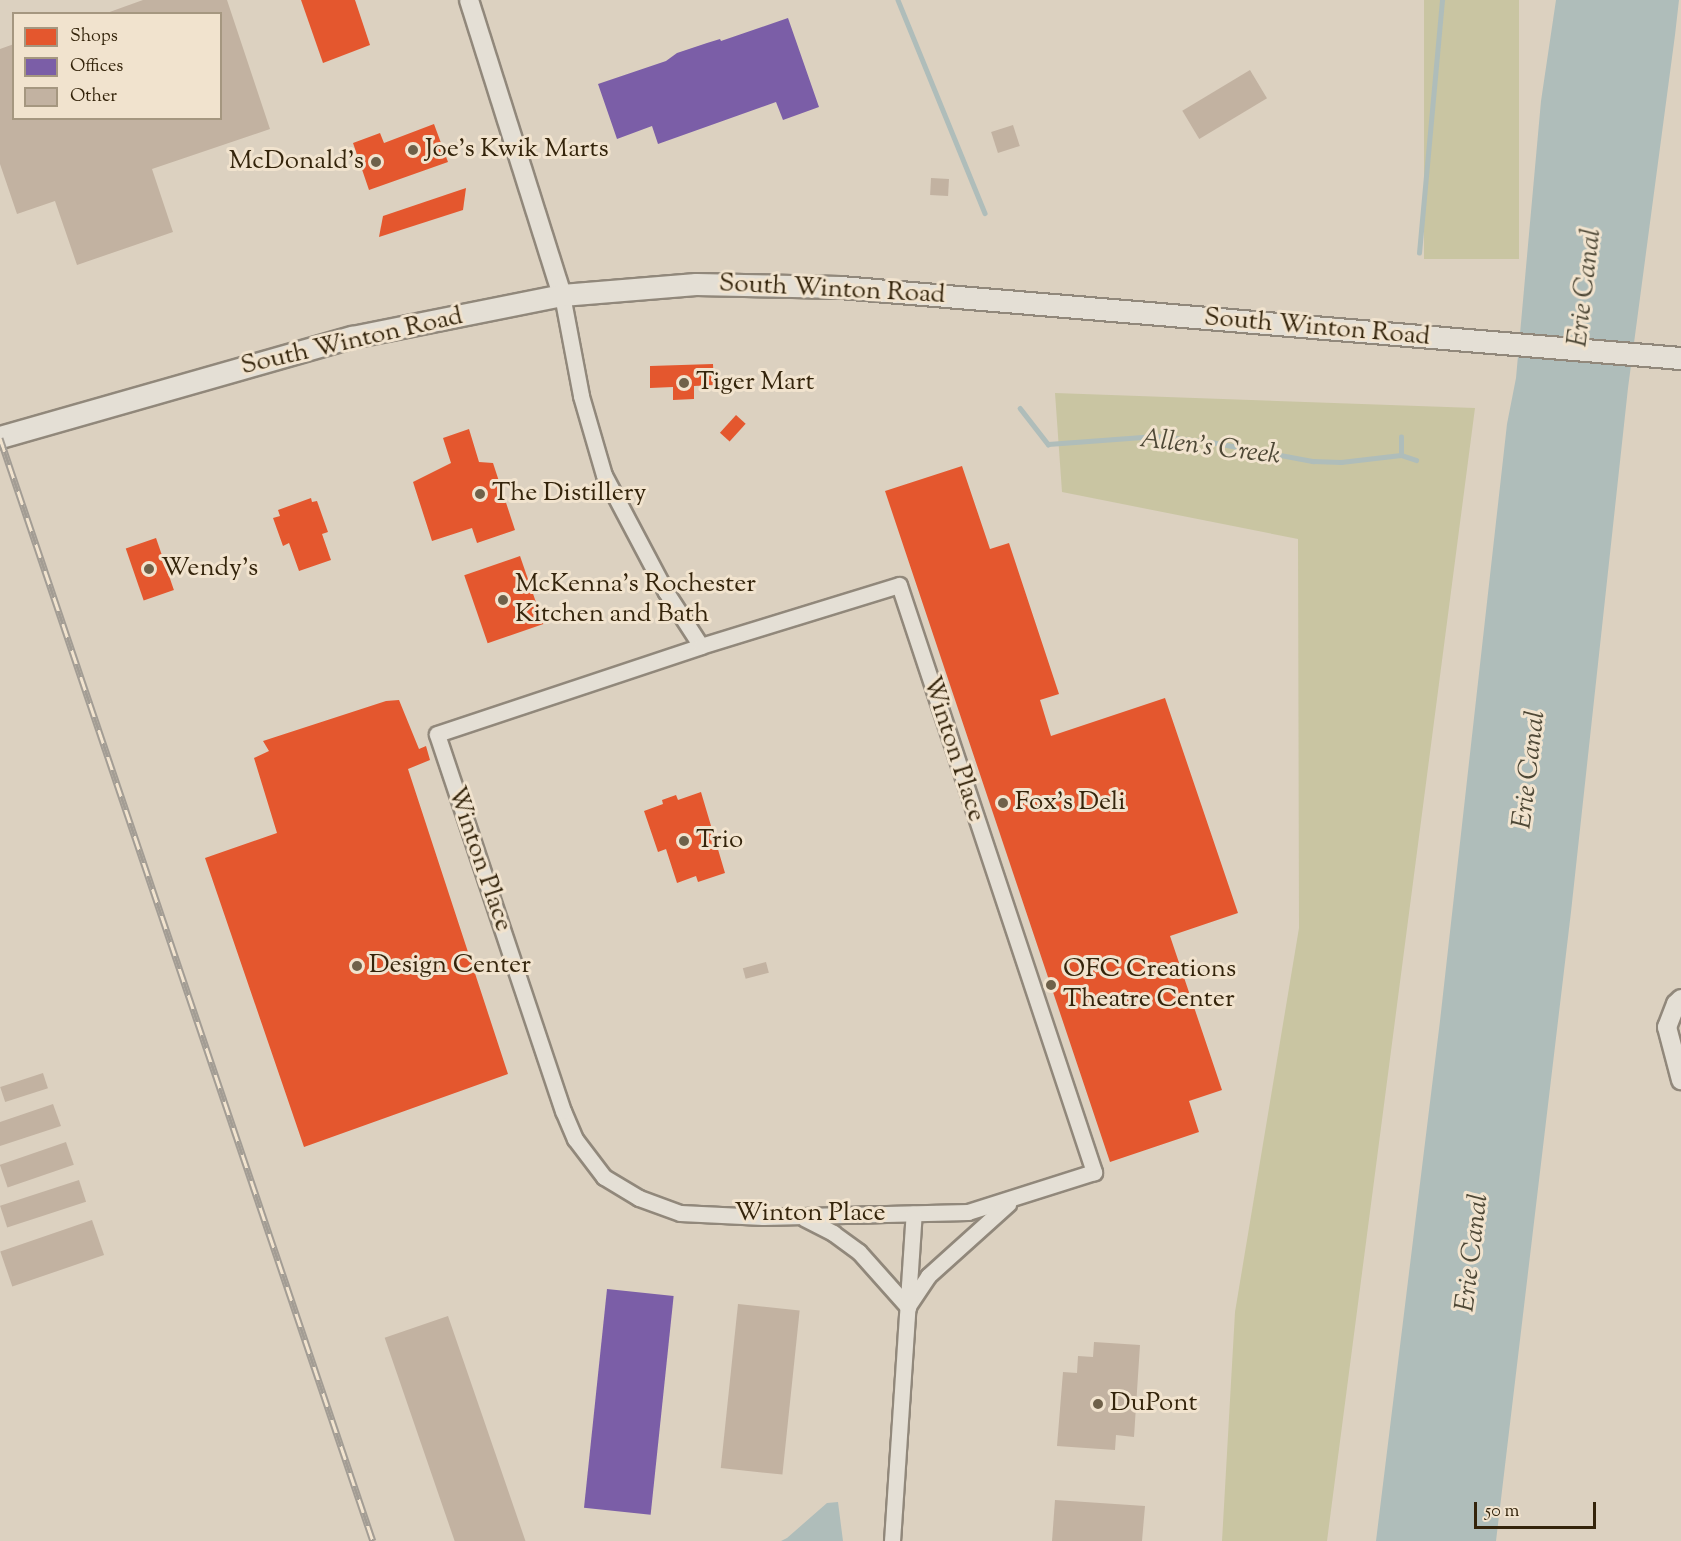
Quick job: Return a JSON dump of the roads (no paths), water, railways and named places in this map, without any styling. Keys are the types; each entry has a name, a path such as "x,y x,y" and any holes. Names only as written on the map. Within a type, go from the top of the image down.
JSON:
{"main road":[{"name":"South Winton Road","path":"0,437 352,337 562,295 706,284 840,287 1679,358"}],"street":[{"path":"469,0 562,295 581,396 604,475 666,592 700,646"},
{"name":"Winton Place","path":"899,585 1094,1172 1015,1197 968,1212 800,1216 680,1213 639,1198 604,1177 575,1139 563,1111 437,734 700,646 899,585"},
{"path":"1681,999 1676,1004 1667,1027 1681,1080"},
{"path":"800,1216 833,1233 859,1252 908,1307 928,1276 1015,1197"},
{"name":"Winton Place","path":"892,1541 914,1214"}],"water":[{"name":"Erie Canal","path":"1556,0 1679,0 1628,388 1571,912 1496,1541 1376,1541 1440,1021 1507,424 1516,378 1541,101"},
{"path":"838,1502 843,1541 781,1541 827,1503"}],"waterway":[{"name":"Allen's Creek","path":"898,0 985,213"},
{"path":"1419,253 1442,0"},
{"name":"Allen's Creek","path":"1020,408 1048,444 1156,436 1211,442 1313,461 1341,462 1401,455 1416,460"},
{"path":"1401,437 1401,455"}],"railway":[{"path":"0,438 373,1541"}],"place":[{"name":"Joe's Kwik Marts","path":"413,150"},
{"name":"McDonald's","path":"376,162"},
{"name":"Tiger Mart","path":"684,383"},
{"name":"The Distillery","path":"480,494"},
{"name":"Wendy's","path":"149,569"},
{"name":"McKenna's Rochester Kitchen and Bath","path":"503,600"},
{"name":"Fox's Deli","path":"1003,803"},
{"name":"Trio","path":"684,841"},
{"name":"Design Center","path":"357,966"},
{"name":"OFC Creations Theatre Center","path":"1051,985"},
{"name":"DuPont","path":"1098,1404"}]}
